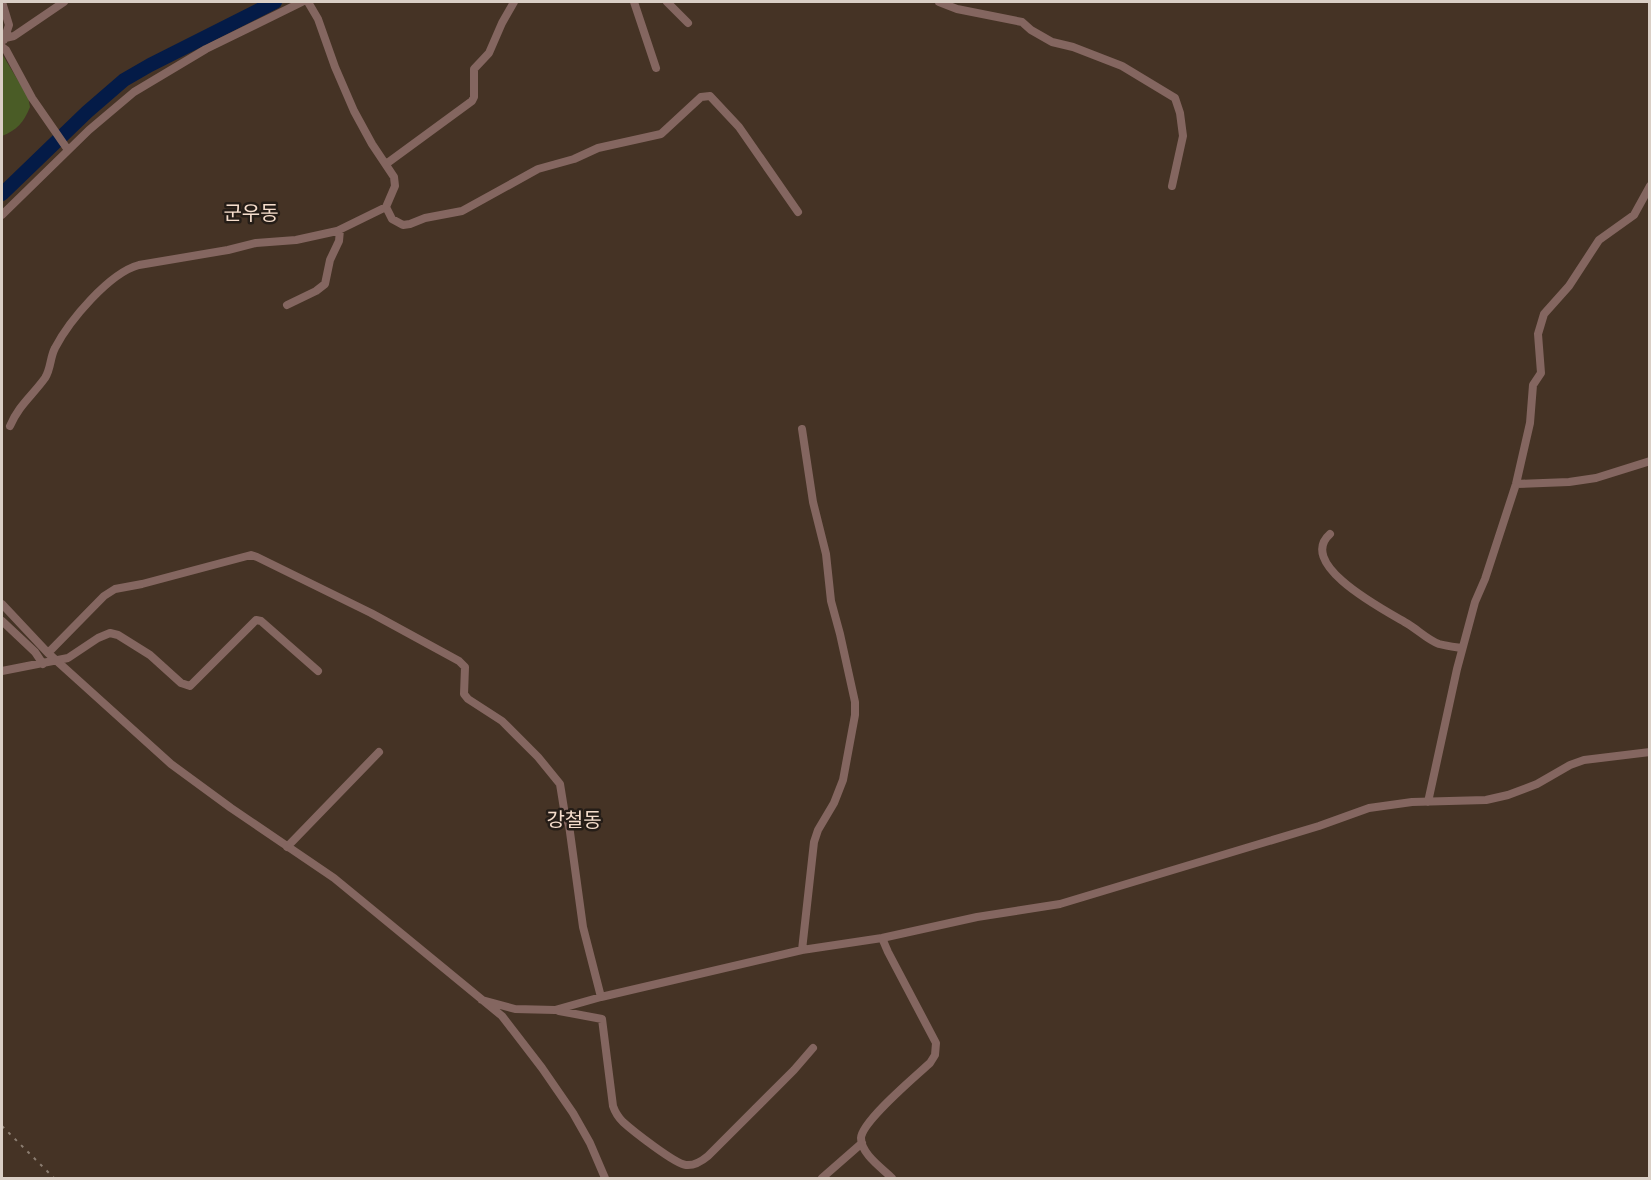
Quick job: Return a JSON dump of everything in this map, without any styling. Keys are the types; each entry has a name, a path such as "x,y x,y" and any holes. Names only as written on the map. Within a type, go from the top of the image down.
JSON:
{"street":[{"path":"2,2 9,25 3,43 6,50 32,98 66,147"},
{"path":"3,43 64,2"},
{"path":"2,215 66,147 115,105 206,49 302,2"},
{"path":"10,426 20,407 48,374 54,350 74,319 99,293 128,270 256,243 296,240 340,230 386,207 395,186 394,177 354,111 318,19 308,2"},
{"path":"386,164 472,101 474,69 489,53 514,2"},
{"path":"634,2 656,68"},
{"path":"667,2 688,23"},
{"path":"939,2 957,9 1022,22 1052,42 1073,46 1122,66 1174,98 1180,113 1183,136 1172,186"},
{"path":"386,207 392,219 403,225 462,211 538,169 574,159 598,148 661,135 701,97 710,96 739,127 798,212"},
{"path":"1428,802 1462,648 1475,602 1485,579 1516,484 1530,423 1533,385 1541,373 1538,341 1540,321 1569,286 1599,240 1634,215 1650,186"},
{"path":"287,304 316,291 325,284 330,260 339,241 340,230"},
{"path":"802,429 813,502 825,554 831,601 855,702 855,715 843,780 834,803 818,830 814,843 802,950"},
{"path":"1516,484 1569,482 1596,477 1650,461"},
{"path":"1330,534 1323,542 1325,559 1340,579 1364,598 1438,644 1462,648"},
{"path":"48,653 104,596 115,589 251,555 371,613 459,661 465,667 464,694 468,699 502,721 538,757 560,784 569,825 583,927 601,997"},
{"path":"2,604 48,653 171,764 334,878 502,1016 560,1093 590,1143 605,1179"},
{"path":"2,670 58,661 77,654 98,638 110,633 118,635 150,655 181,683 190,686 256,620 261,621 318,671"},
{"path":"2,621 35,652 43,664"},
{"path":"287,847 379,752"},
{"path":"555,1010 802,950 882,938 977,917 1060,904 1319,826 1369,808 1388,804 1486,800 1508,795 1537,784 1570,765 1584,760 1650,752"},
{"path":"882,938 936,1043 930,1063 881,1109 863,1133 862,1143 866,1152 892,1179"},
{"path":"482,1000 515,1009 555,1010 602,1019 611,1095 616,1114 658,1149 686,1166 701,1162 708,1156 794,1071 813,1048"},
{"path":"822,1179 862,1143"}],"green space":[{"path":"2,54 28,97 30,107 19,125 2,136"}],"waterway":[{"path":"2,194 87,112 124,80 275,2"}],"railway":[{"path":"2,1126 54,1178"}],"district":[{"name":"군우동","path":"251,213"},
{"name":"강철동","path":"574,820"}]}
